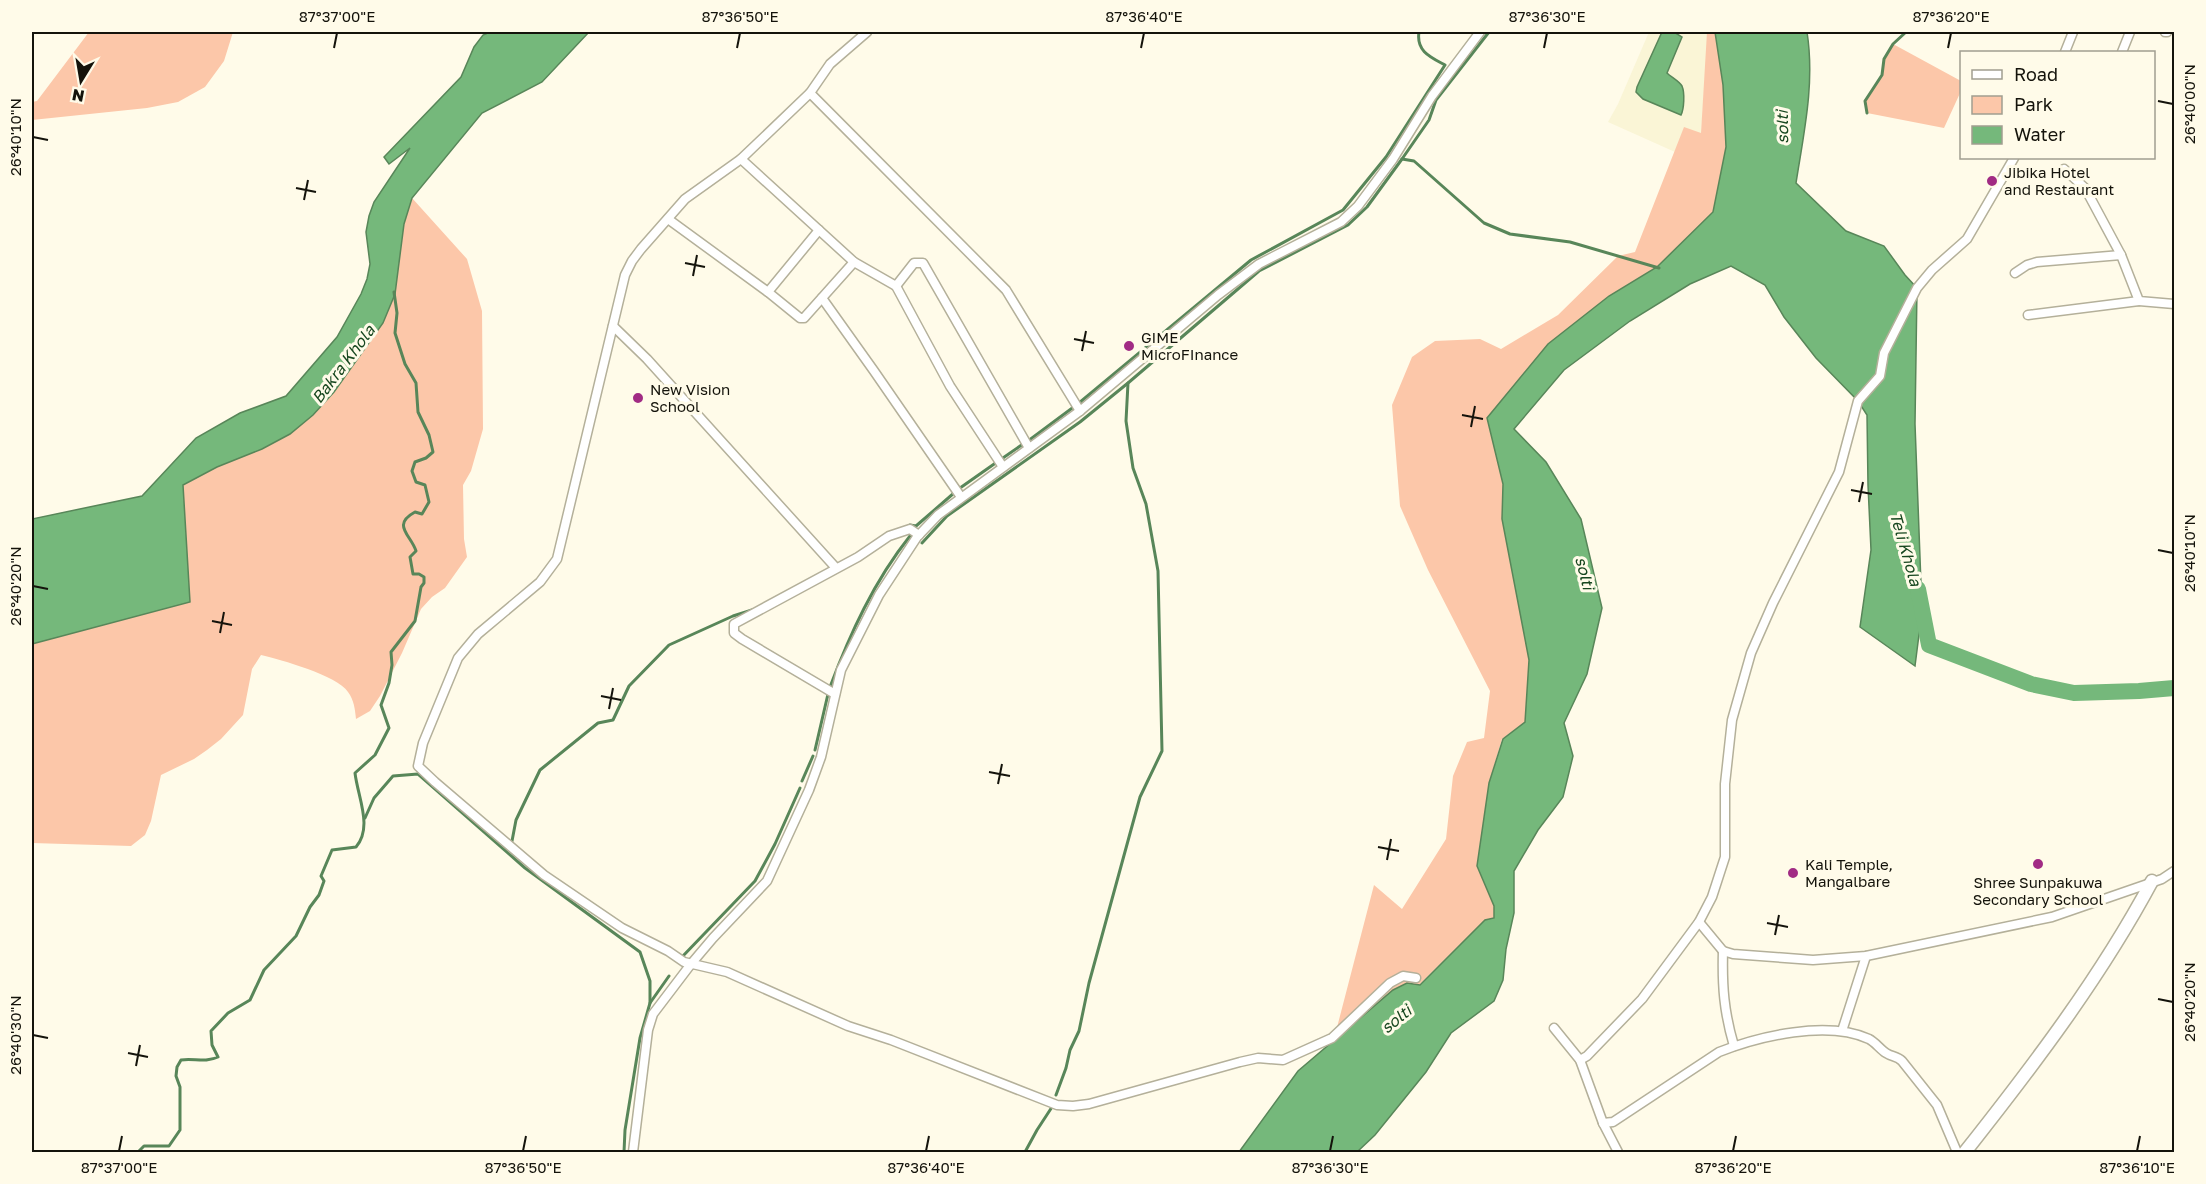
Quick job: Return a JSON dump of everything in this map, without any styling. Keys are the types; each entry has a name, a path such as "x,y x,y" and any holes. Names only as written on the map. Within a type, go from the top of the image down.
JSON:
{"street":[{"path":"867,32 830,64 810,93 741,159 685,199 632,261 625,275 557,559 540,582 478,634 458,658 423,742 418,766 544,875 622,928 691,964 727,972 848,1026 891,1040 1050,1102 1073,1106 1089,1104 1240,1062 1258,1058 1283,1059 1332,1038 1390,983 1403,976 1416,978"},
{"path":"633,1152 648,1030 653,1014 713,938 767,881 809,790 821,757 841,670 879,595 919,535 960,497 1080,411 1258,264 1341,222 1358,206 1393,159 1432,96 1480,32"},
{"path":"2065,51 2073,32"},
{"path":"2122,51 2130,32"},
{"path":"810,93 1006,290 1080,411"},
{"path":"741,159 854,262 896,286 950,386 1003,467"},
{"path":"1580,1060 1587,1056 1642,999 1699,922 1712,897 1725,857 1725,784 1732,720 1751,653 1773,603 1839,472 1858,401 1880,376 1884,352 1917,288 1932,270 1967,240 2013,159"},
{"path":"2064,169 2085,188 2121,255 2139,301"},
{"path":"668,219 800,318 804,318 854,262"},
{"path":"768,292 819,230"},
{"path":"2015,273 2037,262 2121,255"},
{"path":"896,286 914,263 923,263 1029,448"},
{"path":"822,298 960,497"},
{"path":"2028,315 2139,301 2175,304"},
{"path":"613,326 647,359 836,568"},
{"path":"835,694 742,639 733,630 734,624 858,557 888,536 910,530 919,535"},
{"path":"1699,922 1723,951 1733,954 1813,960 1866,956 2052,917 2162,879 2175,871"},
{"path":"1965,1152 2025,1077 2136,911 2152,881"},
{"path":"1723,951 1723,997 1726,1019 1734,1046"},
{"path":"1842,1031 1866,956"},
{"path":"1554,1028 1580,1060 1603,1123 1618,1152"},
{"path":"1603,1123 1613,1122 1719,1052 1734,1046 1771,1035 1842,1031 1871,1039 1883,1051 1897,1056 1902,1061 1941,1112 1957,1152"}],"shaded area":[{"path":"1649,32 1708,32 1701,134 1684,128 1675,152 1608,122"}],"green space":[{"path":"89,32 233,32 224,61 205,87 178,102 147,108 32,120 32,102 37,101"},
{"path":"1707,32 1715,32 1723,85 1726,147 1713,212 1657,267 1609,296 1487,418 1503,484 1502,519 1529,659 1525,722 1502,739 1489,783 1477,866 1494,906 1494,918 1484,921 1419,985 1334,1039 1374,885 1402,909 1446,839 1453,776 1467,742 1484,738 1490,691 1428,570 1400,506 1392,405 1412,357 1435,341 1480,339 1501,349 1558,315 1618,256 1635,252 1684,127 1701,133"},
{"path":"1893,44 1960,80 1960,93 1944,128 1867,113 1865,101 1882,75 1884,59"},
{"path":"412,198 467,259 482,311 483,429 471,471 463,485 464,539 467,557 445,588 421,609 402,653 370,711 356,719 352,698 342,686 308,669 261,655 252,669 243,715 221,739 207,750 161,775 151,821 145,835 131,846 32,843 32,644 190,602 183,485 290,434 313,415 334,392 383,323 395,294 404,224"}],"water":[{"name":"Bakra Khola","path":"490,32 589,32 542,82 482,113 412,198 404,224 395,294 383,323 334,392 313,415 290,434 183,485 190,602 32,644 32,519 142,496 196,438 240,413 286,396 337,337 361,294 370,264 366,232 369,216 374,202 410,148 389,164 384,157 461,77 474,47 483,35"},
{"path":"1662,32 1674,32 1682,37 1667,73 1682,86 1684,101 1681,115 1643,99 1636,92"},
{"name":"solti","path":"1715,32 1807,32 1809,89 1796,183 1846,231 1884,246 1917,288 1915,424 1922,611 1915,666 1860,627 1871,550 1867,415 1858,401 1816,358 1784,317 1765,285 1731,266 1690,284 1630,321 1564,370 1514,429 1546,462 1581,519 1602,608 1587,674 1564,723 1573,756 1563,797 1538,830 1514,871 1514,913 1506,949 1503,980 1494,1001 1451,1033 1426,1072 1375,1135 1357,1152 1239,1152 1298,1071 1393,990 1407,983 1420,985 1485,920 1494,918 1494,906 1477,866 1489,783 1503,739 1525,722 1529,660 1502,519 1503,484 1487,418 1548,344 1609,296 1657,267 1713,212 1726,147 1723,85"}],"waterway":[{"path":"1079,403 1251,260 1343,210 1386,157 1445,65 1425,53 1420,44 1419,32"},
{"path":"1402,159 1429,120 1436,100 1489,32"},
{"path":"1867,113 1865,101 1882,75 1884,59 1893,44 1906,32"},
{"path":"1056,1095 1070,1050 1079,1031 1089,983 1140,797 1162,751 1158,571 1146,504 1133,468 1126,421 1128,383 1259,271 1348,225 1367,207 1402,159 1414,161 1484,223 1510,234 1570,242 1659,268"},
{"path":"138,1152 144,1146 169,1146 180,1130 180,1087 176,1076 181,1060 209,1060 218,1057 212,1045 211,1031 228,1013 250,1000 264,970 296,936 310,907 319,895 324,881 321,876 332,850 356,847 361,839 364,821 355,773 375,755 389,728 381,705 389,683 392,665 391,652 415,621 421,587 424,583 424,577 413,574 410,557 416,551 403,526 404,521 415,512 422,514 429,502 425,485 416,482 412,471 415,462 426,458 433,452 429,435 418,412 416,383 405,364 395,333 397,313 394,292"},
{"path":"922,543 947,516 1080,422 1128,383"},
{"path":"1028,441 1075,406"},
{"path":"1000,460 1023,444"},
{"path":"960,488 997,462"},
{"path":"910,525 916,526 954,493"},
{"path":"830,687 864,608 885,571 910,536"},
{"name":"Teli Khola","path":"1918,589 1929,645 2031,684 2074,693 2174,688"},
{"path":"512,841 516,820 540,770 598,723 613,720 629,686 669,645 733,616 752,610"},
{"path":"815,750 828,694"},
{"path":"802,781 813,756"},
{"path":"365,818 374,798 393,776 418,774 525,868 640,952 650,981 650,1003"},
{"path":"681,958 755,881 775,844 800,788"},
{"path":"624,1152 625,1130 640,1038 650,1003 669,976"},
{"path":"1025,1152 1052,1107"}],"place":[{"name":"Jibika Hotel and Restaurant","path":"1992,181"},
{"name":"GIME MicroFInance","path":"1129,346"},
{"name":"New Vision School","path":"638,398"},
{"name":"Shree Sunpakuwa Secondary School","path":"2038,864"},
{"name":"Kali Temple, Mangalbare","path":"1793,873"}]}
